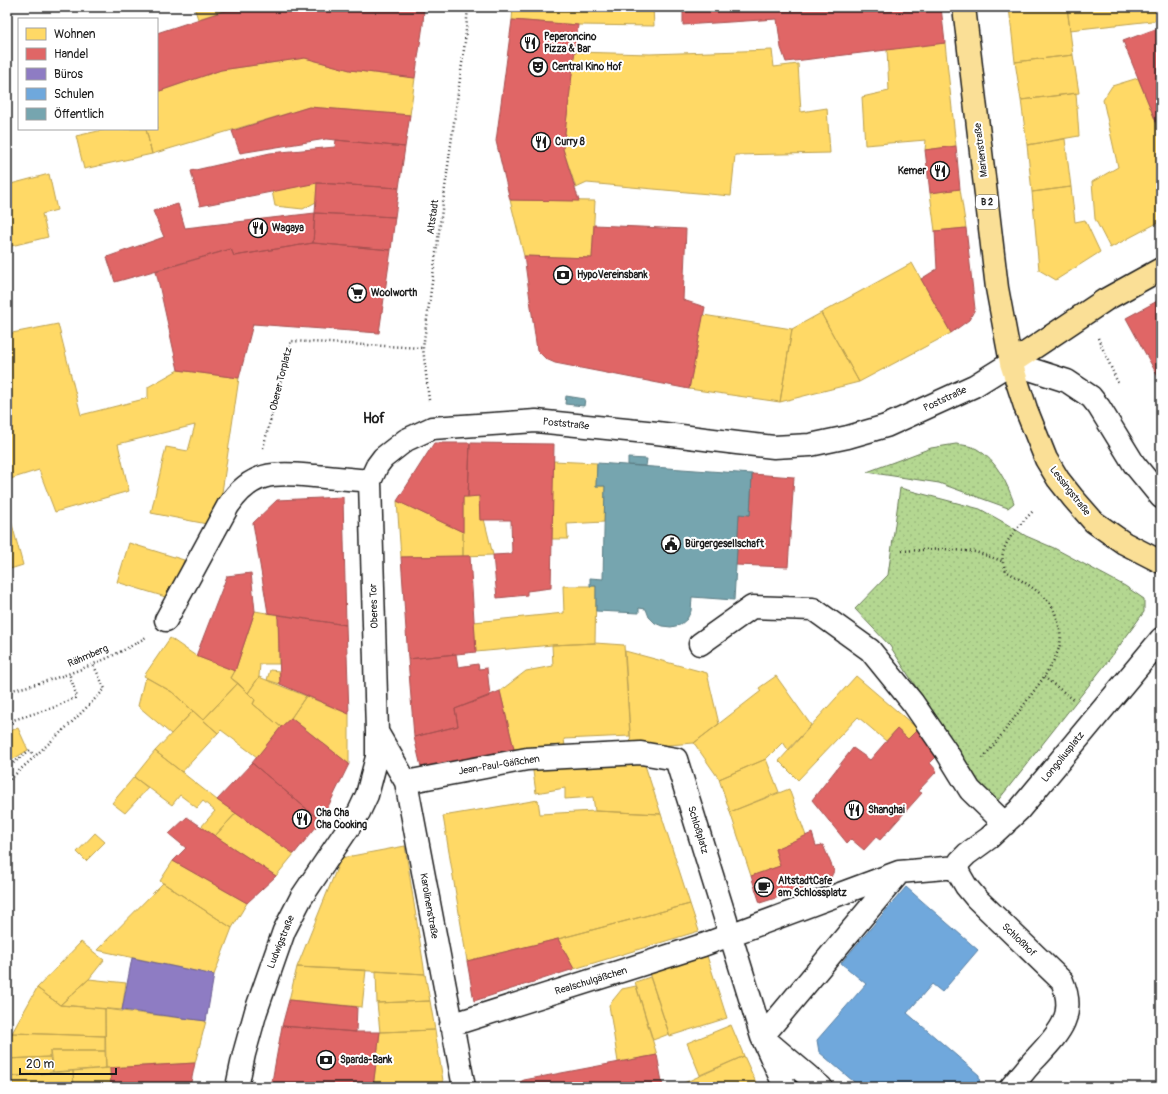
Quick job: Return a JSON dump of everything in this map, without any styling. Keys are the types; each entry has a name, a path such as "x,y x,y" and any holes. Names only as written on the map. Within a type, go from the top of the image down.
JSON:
{"main road":[{"name":"Marienstraße","path":"964,7 995,274 1011,363"},
{"name":"Poststraße","path":"1011,363 1105,300 1161,269"},
{"name":"Lessingstraße","path":"1011,363 1039,443 1046,459 1058,479 1094,522 1124,543 1161,562"}],"street":[{"name":"Poststraße","path":"432,428 536,421 657,433 774,447 810,446 886,426 974,386 1011,363"},
{"path":"1011,363 1067,381 1091,397 1099,407 1134,464 1161,497"},
{"path":"166,620 228,506 236,494 253,481 264,476 282,473 370,481 378,466 388,454 406,440 432,428"},
{"name":"Oberes Tor","path":"359,812 367,795 372,778 376,757 377,732 370,481"},
{"path":"700,644 752,607 813,609 870,650 913,703 946,751 970,790 1005,824"},
{"name":"Longoliusplatz","path":"958,868 958,864 963,857 990,838 1032,794 1161,639"},
{"name":"Karolinenstraße","path":"377,732 406,782 464,1087"},
{"name":"Jean-Paul-Gäßchen","path":"406,782 527,758 641,753"},
{"name":"Schloßplatz","path":"641,753 676,759 762,1037 785,1087"},
{"name":"Ludwigstraße","path":"237,1087 244,1054 269,972 284,931 301,898 359,812"},
{"path":"731,935 899,872 958,868"},
{"name":"Schloßhof","path":"958,868 959,874 963,881 976,898 1062,981 1068,998 1066,1016 1062,1028 1011,1087"},
{"path":"821,1087 762,1037 899,872"},
{"name":"Realschulgäßchen","path":"451,1025 696,948 731,935"}],"path":[{"name":"Altstadt","path":"432,428 423,348 465,42 468,7"},
{"path":"1090,310 1098,337 1121,389"},
{"name":"Oberer Torplatz","path":"264,476 260,458 291,341 423,348"},
{"path":"964,779 999,739 1044,677 1060,646 1060,630 1056,614 1047,599 1026,583 1006,571 1002,561 1004,548 1011,536 1034,511"},
{"path":"902,551 943,549 976,552 1002,561"},
{"name":"Rähmberg","path":"7,692 93,664 143,639 166,620"},
{"path":"7,782 72,722 105,689 93,664"},
{"path":"7,722 55,707 77,697 69,673"},
{"path":"1044,677 1094,718"},
{"path":"7,768 30,750 34,756"}],"green space":[{"path":"956,444 975,448 984,454 996,466 1014,503 1008,508 939,483 867,472 931,448"},
{"path":"900,488 980,509 1026,536 1054,548 1125,586 1144,599 1144,612 1112,656 996,803 970,772 890,646 855,609 888,575"}],"building: Wohnen":[{"path":"194,7 236,7 198,19"},
{"path":"513,7 653,7 654,26 578,25 512,20"},
{"path":"1009,7 1067,7 1073,55 1015,62"},
{"path":"1067,7 1161,7 1161,20 1070,30"},
{"path":"945,43 956,146 925,150 926,140 865,145 862,97 889,91 887,50"},
{"path":"772,50 774,67 798,64 801,112 827,108 830,153 735,155 731,196 587,183 576,188 563,149 574,52 650,54"},
{"path":"1073,55 1079,93 1021,100 1015,62"},
{"path":"305,58 350,70 415,78 410,115 309,107 152,154 146,130 158,130 158,92 221,70"},
{"path":"1138,78 1161,134 1161,221 1110,248 1095,219 1092,182 1118,167 1103,100 1112,86"},
{"path":"1076,93 1079,136 1027,145 1021,100"},
{"path":"103,130 146,130 152,154 84,169 76,136"},
{"path":"1065,139 1071,187 1032,192 1027,145"},
{"path":"49,174 57,210 42,214 48,237 7,247 7,185"},
{"path":"317,183 316,202 303,209 275,206 272,191"},
{"path":"1071,187 1075,222 1085,220 1100,252 1056,280 1039,270 1032,192"},
{"path":"960,189 966,228 935,231 930,193"},
{"path":"510,200 595,201 592,258 524,256"},
{"path":"912,263 951,333 859,382 821,313"},
{"path":"821,313 859,382 780,402 792,329"},
{"path":"703,315 792,329 780,402 689,389"},
{"path":"58,324 81,415 148,398 148,387 178,370 239,378 217,526 151,513 166,447 188,451 195,425 118,444 129,491 55,512 39,470 7,480 7,334"},
{"path":"553,461 597,463 596,486 605,486 604,522 567,524 568,539 552,539"},
{"path":"479,496 480,520 484,519 493,555 463,556 463,497"},
{"path":"397,501 463,532 463,556 401,557"},
{"path":"7,506 23,565 7,570"},
{"path":"129,543 184,560 172,599 117,582"},
{"path":"563,586 596,586 595,643 552,645 476,652 474,622 564,613"},
{"path":"255,611 278,615 279,664 260,664 259,677 248,693 231,678 235,671"},
{"path":"170,638 196,656 235,671 231,678 238,683 203,720 172,692 144,676"},
{"path":"595,643 624,645 630,736 564,739 565,746 514,749 500,691 526,671 553,666 552,645"},
{"path":"625,651 707,673 719,724 694,743 631,748"},
{"path":"270,670 279,671 280,684 267,680"},
{"path":"776,676 811,725 788,750 783,742 766,759 719,779 694,743 761,691 759,688"},
{"path":"856,676 918,729 908,739 897,729 886,741 858,717 798,780 779,761"},
{"path":"259,677 306,696 291,718 281,727 253,704 255,700 248,693"},
{"path":"147,678 172,692 193,711 171,734 138,706 144,681"},
{"path":"238,683 255,700 253,704 281,727 257,757 221,730 218,733 203,720"},
{"path":"306,696 349,714 349,764 291,718"},
{"path":"193,711 218,733 182,772 155,751"},
{"path":"18,728 28,750 7,763 7,732"},
{"path":"155,751 217,800 236,813 215,836 201,827 215,811 203,801 197,808 180,795 172,805 134,777"},
{"path":"643,759 661,814 595,811 593,797 565,799 565,788 536,793 532,764"},
{"path":"766,759 779,792 730,812 719,779"},
{"path":"134,777 148,788 125,813 112,803"},
{"path":"789,789 806,836 775,849 780,866 751,876 730,812"},
{"path":"538,800 540,814 595,811 661,814 690,904 558,939 467,961 443,816"},
{"path":"236,813 294,854 276,876 215,836"},
{"path":"95,833 105,842 86,861 77,852"},
{"path":"405,846 425,974 297,967 341,858"},
{"path":"173,861 247,903 232,928 160,881"},
{"path":"163,883 232,928 214,975 97,950"},
{"path":"690,904 699,931 574,969 558,939"},
{"path":"81,942 104,960 89,979 60,1005 37,988"},
{"path":"707,956 727,1018 670,1036 649,973"},
{"path":"297,967 366,970 362,1007 289,1000"},
{"path":"376,971 425,974 430,1001 377,1003"},
{"path":"650,977 669,1034 653,1040 635,982"},
{"path":"89,979 126,983 122,1010 60,1005"},
{"path":"636,986 657,1055 618,1062 609,1005 622,989"},
{"path":"37,988 60,1005 105,1009 105,1036 12,1033"},
{"path":"430,1001 435,1030 380,1032 377,1003"},
{"path":"105,1009 206,1021 195,1063 106,1068"},
{"path":"731,1025 744,1056 700,1075 687,1043"},
{"path":"435,1030 444,1087 373,1087 380,1032"},
{"path":"12,1033 105,1036 105,1051 50,1051 50,1057 7,1059 7,1043"},
{"path":"50,1051 105,1051 106,1068 53,1072"},
{"path":"744,1056 758,1087 686,1087 684,1083"},
{"path":"50,1057 53,1072 7,1077 7,1059"},
{"path":"110,1068 111,1087 74,1087 73,1071"},
{"path":"73,1071 74,1087 7,1087 7,1077"}],"building: Handel":[{"path":"236,7 424,7 423,25 415,78 350,70 305,58 221,70 158,92 158,33"},
{"path":"683,7 941,7 945,43 786,62 781,48 777,19 683,25"},
{"path":"512,20 578,25 563,149 579,201 510,200 496,141"},
{"path":"1161,27 1161,134 1123,41"},
{"path":"309,107 410,115 405,147 326,139 240,153 232,131"},
{"path":"336,140 405,147 399,188 317,183 200,206 191,171 270,153 335,147"},
{"path":"956,146 960,189 930,193 925,150"},
{"path":"317,183 399,188 395,217 315,213"},
{"path":"178,204 185,228 315,213 313,243 234,256 231,249 115,282 107,257 164,237 153,211"},
{"path":"315,213 395,217 391,250 313,243"},
{"path":"594,225 686,229 683,300 705,307 689,389 555,363 546,359 537,350 524,256 592,258"},
{"path":"966,228 975,309 969,320 951,333 921,279 937,269 935,231"},
{"path":"313,243 391,250 379,333 253,324 239,378 178,370 156,271 231,249 234,256"},
{"path":"1161,299 1161,382 1126,318"},
{"path":"434,443 470,443 468,497 463,497 463,532 397,501"},
{"path":"470,443 554,444 551,588 527,591 527,595 497,598 493,555 512,554 511,520 480,520 479,496 468,497"},
{"path":"752,474 794,477 788,567 736,565 739,514 750,515"},
{"path":"343,497 346,625 268,613 253,523 277,500"},
{"path":"470,556 476,652 408,659 401,557"},
{"path":"251,573 255,611 235,671 196,656 227,576"},
{"path":"278,615 346,625 349,714 280,684"},
{"path":"456,654 458,667 478,664 479,669 487,668 490,696 455,709 458,726 414,737 408,659"},
{"path":"500,691 514,749 422,771 414,737 458,726 455,709"},
{"path":"291,718 349,764 321,821 252,763 281,727"},
{"path":"897,729 908,739 918,729 941,752 930,763 937,771 918,791 922,793 880,840 876,837 864,850 851,839 847,843 812,800 853,748 870,760"},
{"path":"252,763 321,821 294,854 217,800"},
{"path":"187,817 276,876 247,903 173,861 186,848 169,834"},
{"path":"812,833 816,846 823,845 834,871 829,881 760,903 751,876 780,866 775,849"},
{"path":"558,939 574,969 474,1001 467,961"},
{"path":"289,1000 357,1007 356,1032 282,1026"},
{"name":"Sparda-Bank","path":"282,1026 356,1032 380,1032 373,1087 271,1087"},
{"path":"657,1055 663,1087 510,1087 524,1080"},
{"path":"195,1063 190,1087 111,1087 110,1068"}],"building: Büros":[{"path":"132,958 214,975 206,1021 122,1010"}],"building: Schulen":[{"path":"906,887 978,950 942,992 932,984 907,1013 979,1075 980,1087 860,1087 819,1052 817,1040 866,984 841,963"}],"building: Öffentlich":[{"path":"566,396 585,399 584,406 565,404"},
{"path":"628,458 647,459 646,466 628,465"},
{"name":"Bürgergesellschaft","path":"597,463 752,474 750,515 739,514 734,600 692,597 691,611 687,619 680,625 671,627 662,626 655,623 649,617 646,609 639,608 639,613 596,611 596,586 590,586 590,578 603,579 605,486 596,486"}],"place":[{"name":"Peperoncino Pizza & Bar","path":"530,43"},
{"name":"Central Kino Hof","path":"538,67"},
{"name":"Curry 8","path":"541,142"},
{"name":"Kemer","path":"940,171"},
{"name":"Wagaya","path":"258,228"},
{"name":"HypoVereinsbank","path":"563,275"},
{"name":"Woolworth","path":"357,293"},
{"name":"Bürgergesellschaft","path":"671,544"},
{"name":"Shanghai","path":"854,810"},
{"name":"Cha Cha Cha Cooking","path":"302,819"},
{"name":"AltstadtCafe am Schlossplatz","path":"764,887"},
{"name":"Sparda-Bank","path":"326,1060"}],"district":[{"name":"Hof","path":"374,418"}]}
